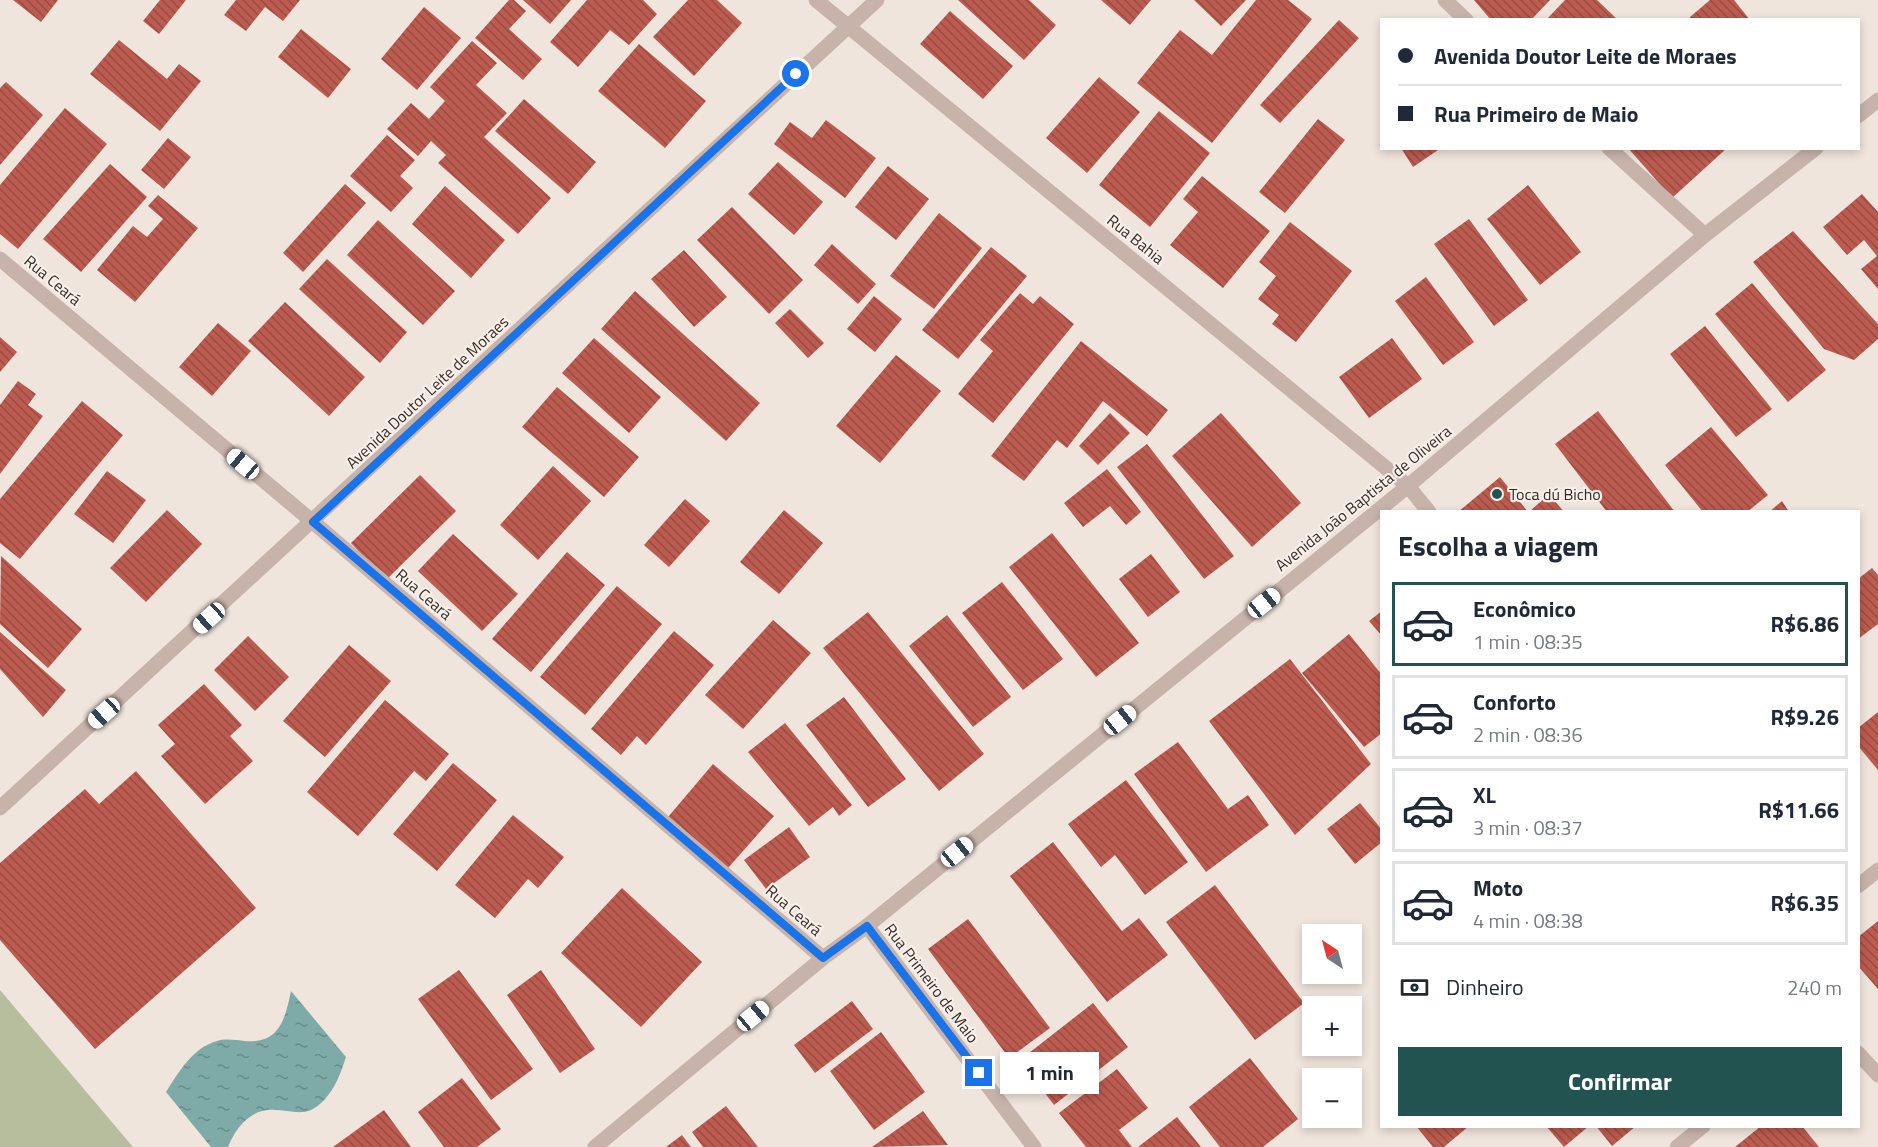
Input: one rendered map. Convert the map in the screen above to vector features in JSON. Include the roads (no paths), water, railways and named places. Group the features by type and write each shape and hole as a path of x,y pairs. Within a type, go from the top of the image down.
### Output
{"street":[{"name":"Rua Bahia","path":"816,0 1408,486 1427,510"},
{"name":"Avenida Doutor Leite de Moraes","path":"0,808 877,0"},
{"path":"1444,0 1464,18"},
{"path":"1860,114 1878,100"},
{"path":"1612,150 1705,235"},
{"name":"Avenida João Baptista de Oliveira","path":"596,1147 823,958 867,926 1408,486 1705,235 1813,150"},
{"name":"Rua Ceará","path":"0,259 313,522 823,958"},
{"path":"1860,884 1878,870"},
{"name":"Rua Primeiro de Maio","path":"867,926 1034,1147"},
{"path":"1860,1055 1878,1075"},
{"path":"1677,1147 1701,1128"}],"water":[{"path":"291,991 346,1057 338,1079 324,1100 311,1110 259,1112 240,1126 228,1147 211,1147 166,1092 193,1055 208,1044 224,1040 256,1041 266,1039 273,1034 283,1020"}],"place":[{"name":"Toca dú Bicho","path":"1497,494"}]}
